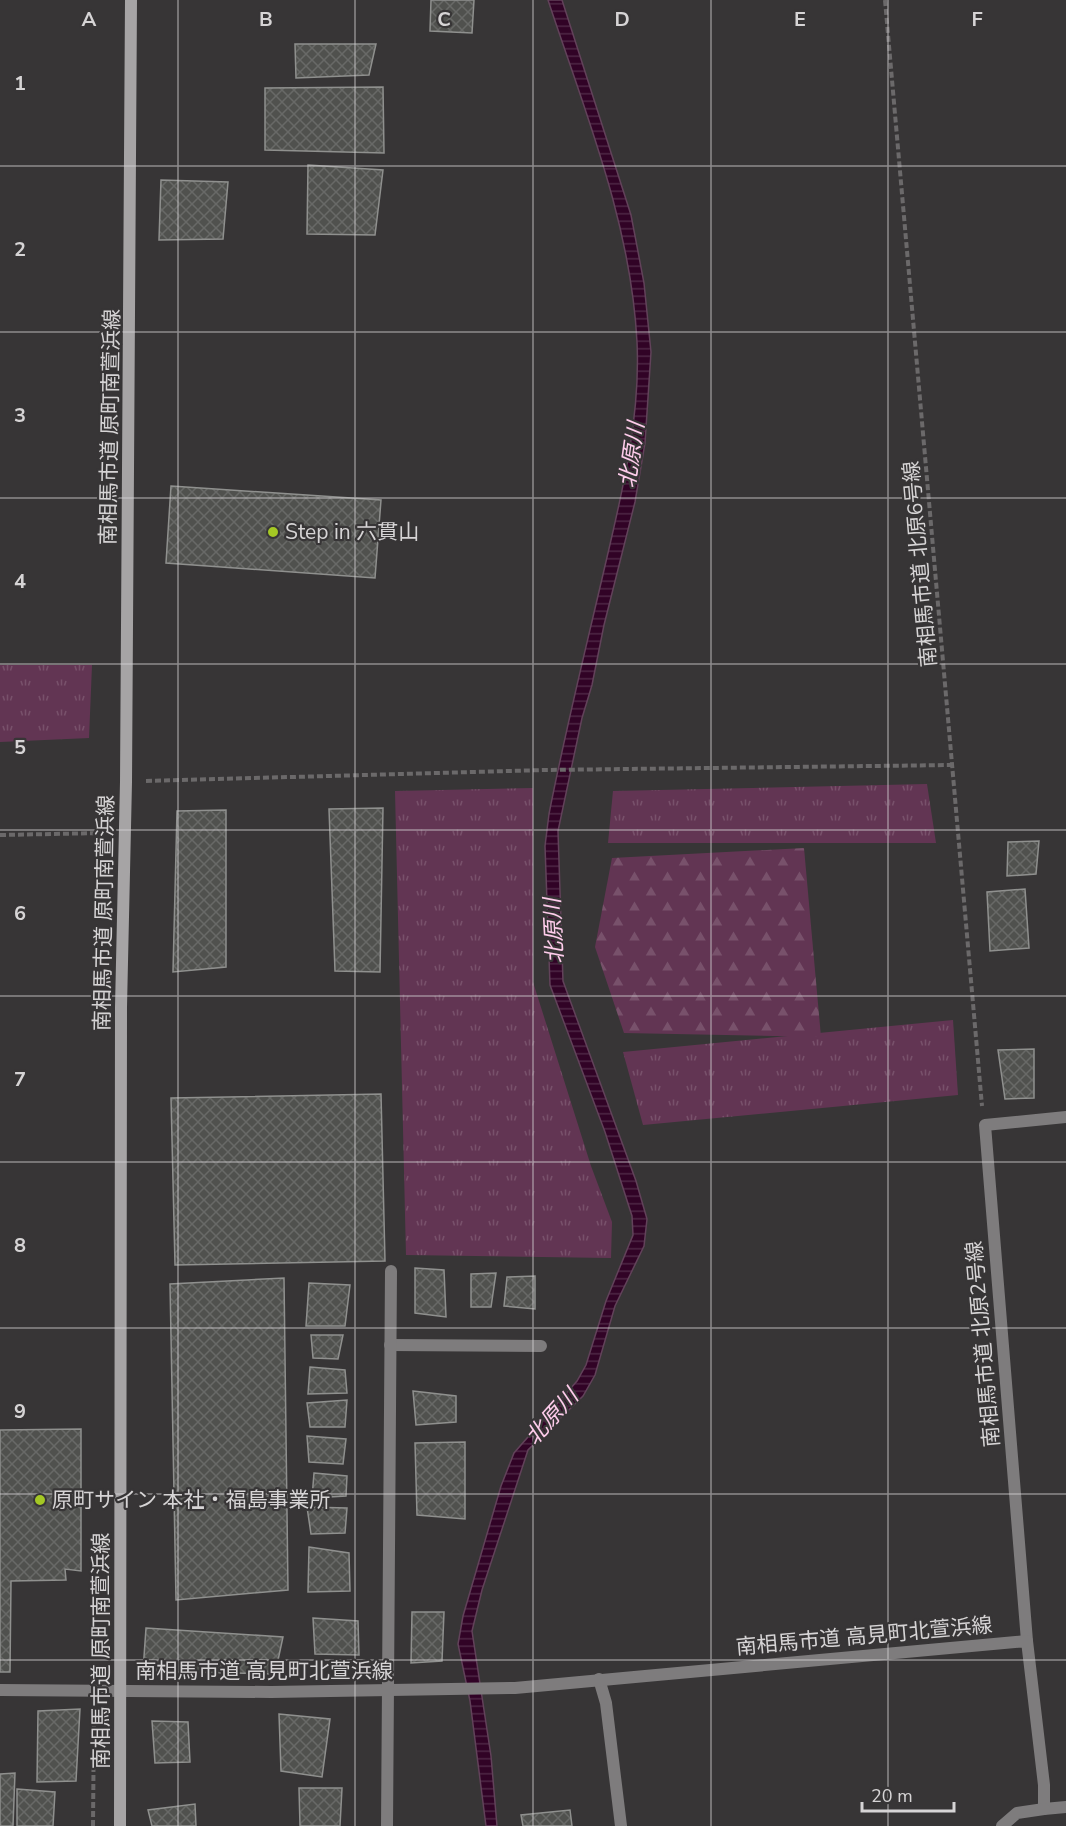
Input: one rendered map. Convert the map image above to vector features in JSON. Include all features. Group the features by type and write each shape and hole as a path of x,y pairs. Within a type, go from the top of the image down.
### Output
{"street":[{"name":"南相馬市道 原町南萱浜線","path":"120,1826 124,833 131,0"},
{"path":"985,1125 1066,1117"},
{"name":"南相馬市道 北原2号線","path":"985,1125 1027,1641"},
{"path":"387,1826 391,1271"},
{"path":"390,1346 541,1346"},
{"path":"1027,1641 1044,1785 1044,1809"},
{"name":"南相馬市道 高見町北萱浜線","path":"0,1690 457,1691 515,1688 1027,1641"},
{"path":"599,1679 606,1703 621,1826"},
{"path":"1002,1826 1017,1813 1066,1807"}],"path":[{"name":"南相馬市道 北原6号線","path":"885,0 985,1125"},
{"path":"126,782 585,769 952,765"},
{"path":"0,835 124,833"},
{"path":"93,1826 95,1691"}],"green space":[{"path":"0,665 92,665 89,738 0,742"},
{"path":"927,784 936,843 608,843 613,791"},
{"path":"533,788 533,982 591,1166 612,1222 611,1258 406,1255 395,791"},
{"path":"804,848 821,1037 624,1033 595,947 612,858"},
{"path":"953,1020 958,1095 643,1125 623,1052"}],"water":[{"name":"北原川","path":"548,0 562,0 631,215 644,283 651,352 645,443 635,502 604,625 592,685 582,718 558,831 563,981 636,1181 647,1219 644,1246 615,1306 595,1375 583,1396 528,1450 482,1590 472,1631 491,1756 497,1826 486,1826 470,1701 458,1644 463,1616 501,1486 514,1453 577,1381 586,1365 606,1301 633,1235 632,1216 605,1132 550,985 545,846 549,814 627,464 636,403 637,342 626,254 616,211 591,126"}],"building":[{"path":"431,0 474,0 472,33 430,31"},
{"path":"295,44 376,44 369,75 296,78"},
{"path":"383,87 384,153 265,150 265,88"},
{"path":"308,165 383,170 375,235 307,234"},
{"path":"161,180 228,182 223,239 159,240"},
{"name":"Step in 六貫山","path":"171,486 381,500 375,578 166,563"},
{"path":"383,808 380,972 335,971 329,809"},
{"path":"226,810 226,967 173,972 177,811"},
{"path":"1039,841 1036,874 1007,876 1008,842"},
{"path":"1025,889 1029,948 990,951 987,892"},
{"path":"1034,1049 1034,1098 1005,1099 998,1050"},
{"path":"381,1094 385,1261 175,1265 171,1098"},
{"path":"415,1268 444,1270 446,1317 415,1313"},
{"path":"496,1273 491,1307 471,1307 471,1274"},
{"path":"535,1276 535,1309 504,1306 507,1277"},
{"path":"284,1278 288,1590 176,1600 170,1284"},
{"path":"309,1283 350,1285 345,1326 306,1326"},
{"path":"311,1335 343,1335 338,1359 313,1358"},
{"path":"310,1367 345,1370 347,1393 308,1394"},
{"path":"413,1391 456,1396 456,1422 416,1425"},
{"path":"347,1400 345,1427 310,1427 307,1403"},
{"name":"原町サイン 本社・福島事業所","path":"81,1429 81,1571 65,1569 66,1580 11,1581 10,1672 0,1672 0,1430"},
{"path":"307,1436 346,1439 343,1464 309,1462"},
{"path":"465,1442 465,1519 417,1515 415,1443"},
{"path":"314,1473 347,1476 346,1496 312,1498"},
{"path":"307,1507 347,1508 345,1533 311,1534"},
{"path":"309,1547 349,1553 350,1591 308,1592"},
{"path":"412,1612 444,1612 442,1661 411,1663"},
{"path":"313,1618 358,1621 359,1655 315,1654"},
{"path":"146,1628 283,1637 275,1674 143,1671"},
{"path":"80,1709 76,1781 37,1782 38,1711"},
{"path":"279,1714 330,1719 322,1777 281,1771"},
{"path":"152,1721 188,1722 190,1762 155,1763"},
{"path":"15,1773 13,1826 0,1826 0,1774"},
{"path":"299,1788 342,1788 340,1826 300,1826"},
{"path":"17,1789 55,1792 53,1826 17,1826"},
{"path":"195,1804 196,1826 152,1826 148,1810"},
{"path":"570,1810 572,1826 523,1826 521,1815"}],"place":[{"name":"Step in 六貫山","path":"273,532"},
{"name":"原町サイン 本社・福島事業所","path":"40,1500"}]}
